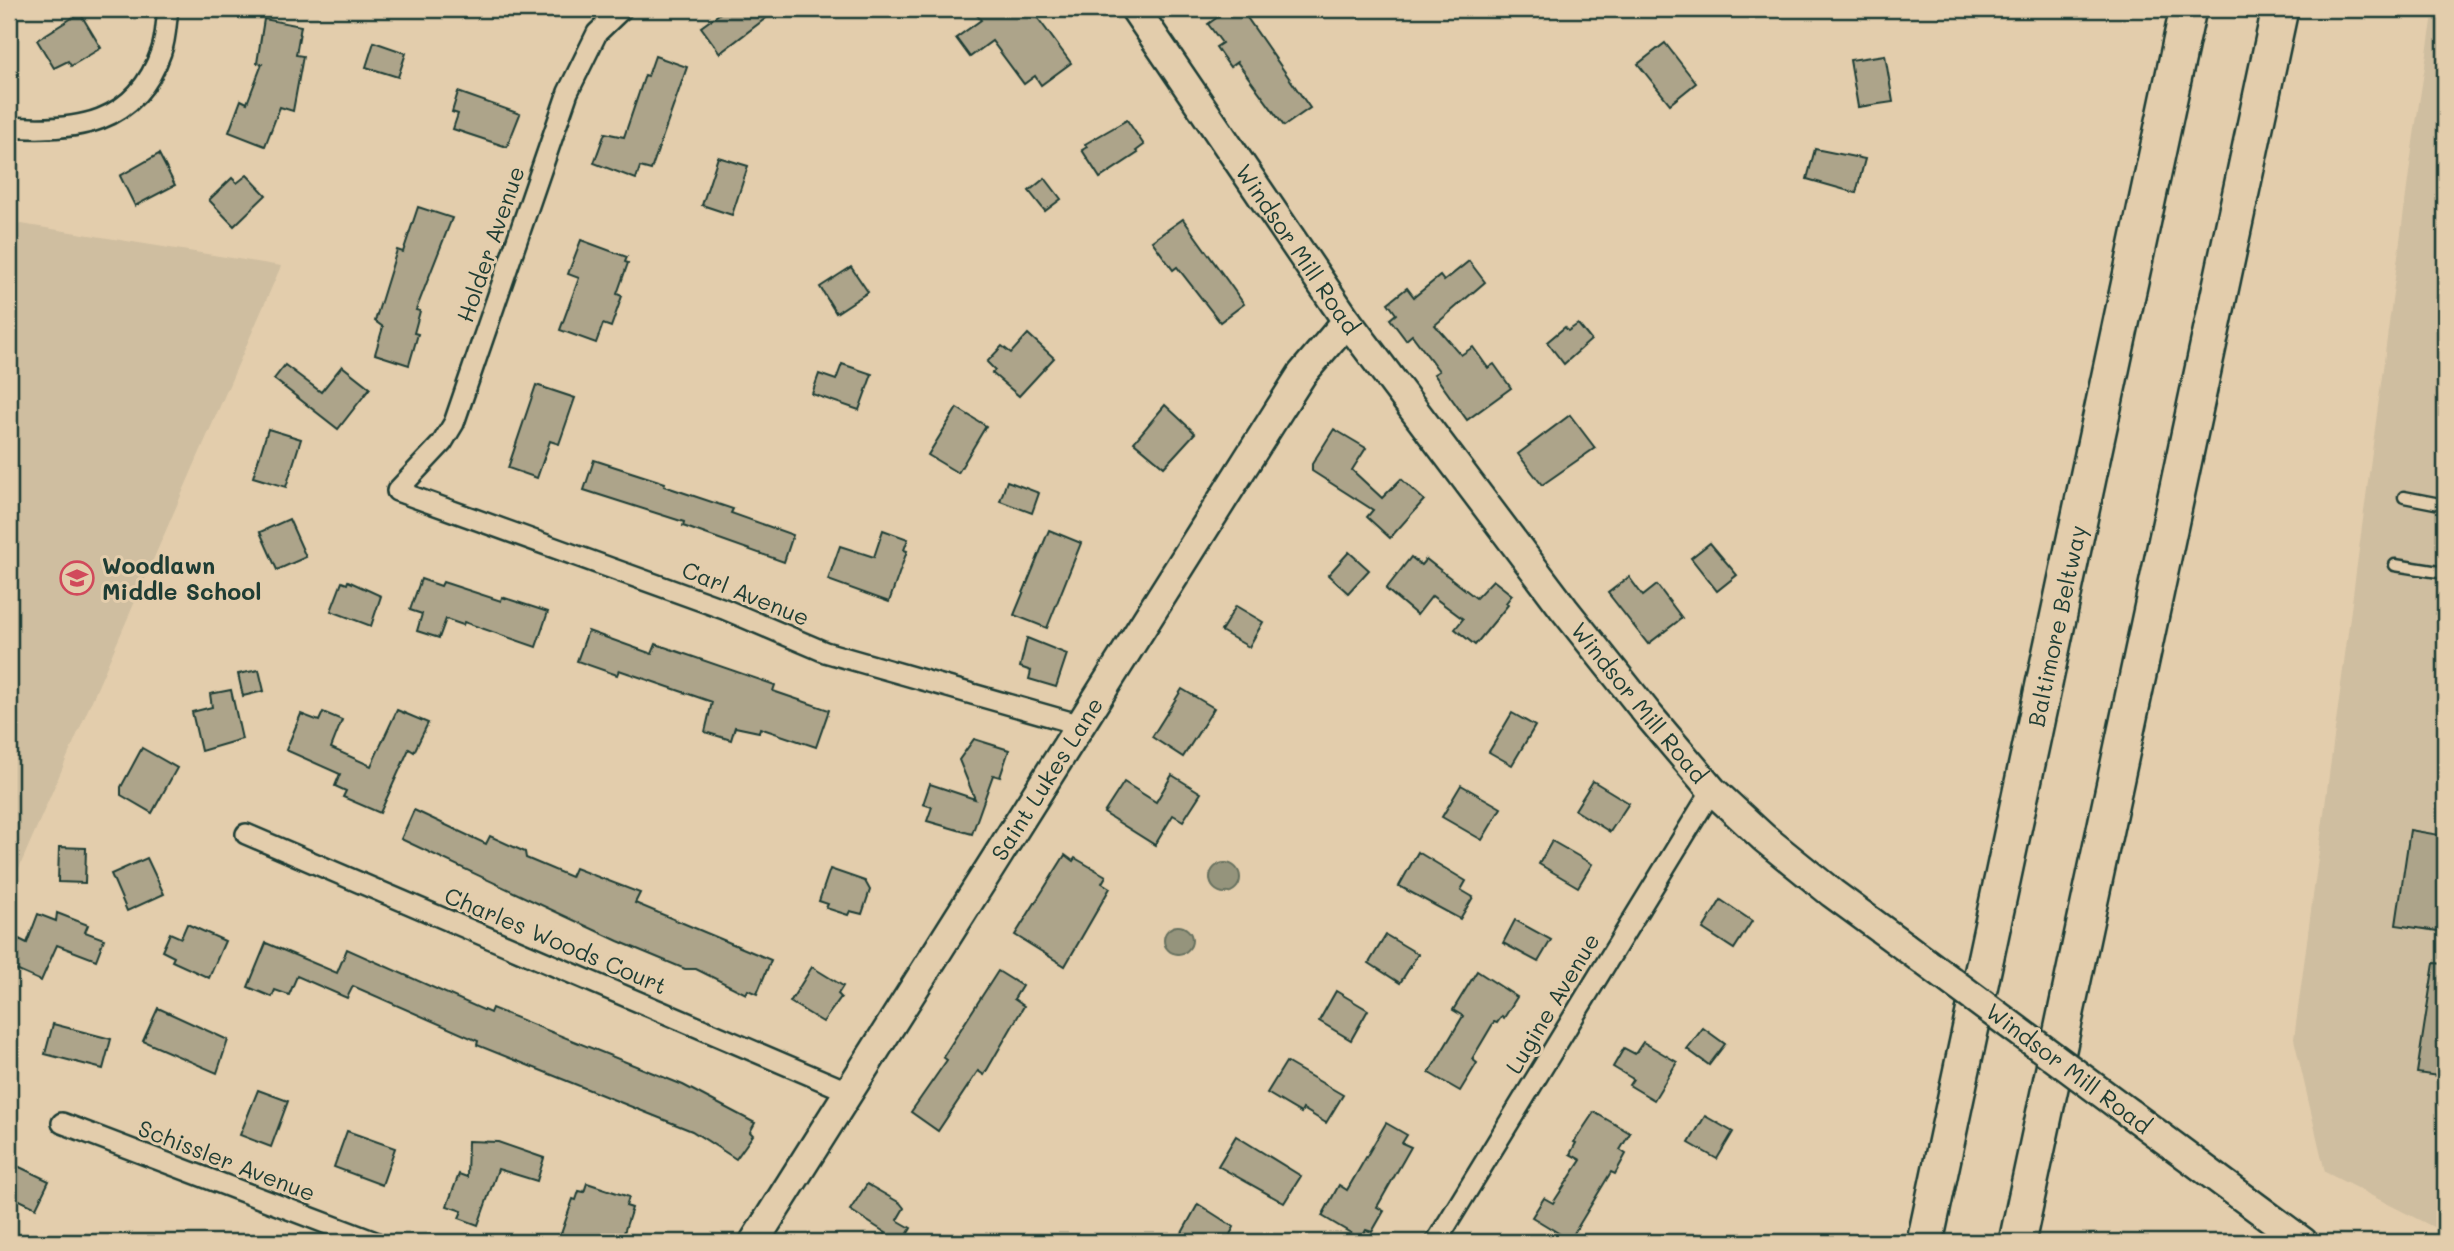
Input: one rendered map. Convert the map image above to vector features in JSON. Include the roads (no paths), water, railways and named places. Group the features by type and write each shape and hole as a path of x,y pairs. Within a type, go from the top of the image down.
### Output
{"highway":[{"name":"Baltimore Beltway","path":"1925,1242 2188,9"},
{"path":"2017,1242 2280,9"}],"main road":[{"name":"Windsor Mill Road","path":"1135,9 1347,320 1564,609 1712,790 1832,893 2303,1242"},
{"name":"Saint Lukes Lane","path":"754,1242 1302,374 1347,320"}],"street":[{"path":"9,127 49,130 77,128 104,118 130,100 149,79 162,50 168,9"},
{"name":"Holder Avenue","path":"397,491 442,443 454,423 568,92 597,33 622,9"},
{"name":"Carl Avenue","path":"397,491 724,609 825,652 1081,726"},
{"name":"Lugine Avenue","path":"1436,1242 1712,790"},
{"name":"Charles Woods Court","path":"246,834 847,1091"},
{"name":"Schissler Avenue","path":"62,1123 375,1242"}],"lane":[{"path":"2404,497 2445,505"},
{"path":"2395,565 2445,573"}],"place":[{"name":"Woodlawn Middle School","path":"77,578"}]}
